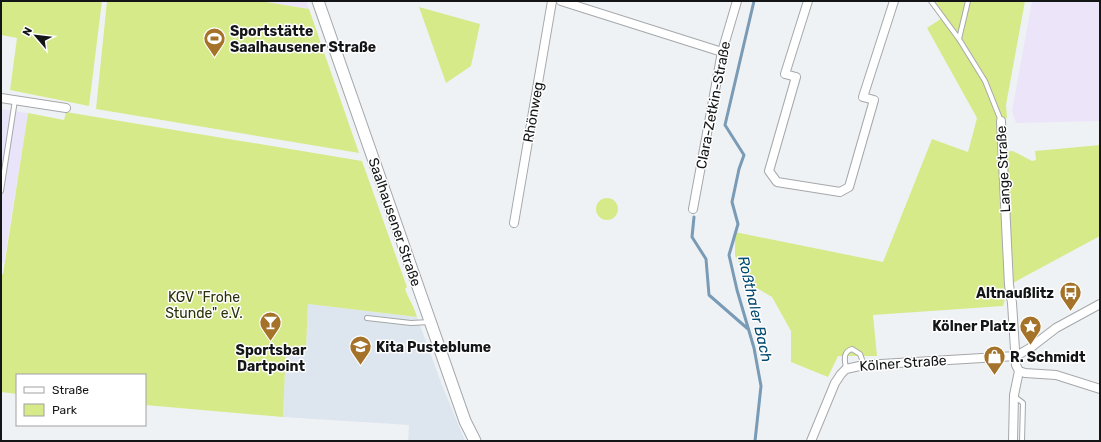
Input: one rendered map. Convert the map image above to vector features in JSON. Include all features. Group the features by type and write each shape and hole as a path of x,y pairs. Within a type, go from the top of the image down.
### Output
{"street":[{"name":"Saalhausener Straße","path":"318,1 465,421 475,441"},
{"name":"Rhönweg","path":"514,223 552,1"},
{"path":"561,1 722,52"},
{"name":"Clara-Zetkin-Straße","path":"693,209 722,52 737,1"},
{"path":"808,1 785,74 796,77 769,171 778,182 840,192 849,187 872,108 874,100 863,97 894,1"},
{"path":"1,98 66,108"},
{"name":"Lange Straße","path":"1001,121 1009,285 1012,302 1018,371"},
{"path":"1016,356 1030,348 1056,328 1100,304"},
{"name":"Kölner Straße","path":"811,441 835,383 846,369 864,364 1016,356"},
{"path":"1013,441 1014,396 1018,371 1025,373 1056,375 1100,389"}],"lane":[{"name":"Lange Straße","path":"931,1 959,39 985,81 1001,121"},
{"path":"959,39 968,1"},
{"path":"1,191 15,100"},
{"path":"367,318 411,323 430,322"},
{"path":"846,369 844,357 848,350 852,348 860,354 864,364"},
{"path":"1014,396 1023,403 1022,441"}],"shaded area":[{"path":"260,1 306,1 309,9"},
{"path":"1032,1 1100,1 1100,121 1016,123 1012,111"},
{"path":"1,109 28,113 4,263 1,263"},
{"name":"Kita Pusteblume","path":"308,304 417,317 442,385 465,441 408,441 409,425 283,417 286,347 306,347"}],"green space":[{"path":"1,1 102,1 89,106 10,90 17,38 1,35"},
{"name":"Sportstätte Saalhausener Straße","path":"107,1 260,1 309,9 359,153 96,109"},
{"path":"935,1 1025,1 1006,105 1007,118 1001,121 1002,152 1013,151 1032,161 1036,160 1035,151 1100,145 1100,236 1009,285 1003,306 873,315 877,356 838,356 828,377 791,362 791,331 772,297 753,286 735,256 735,232 883,262 932,139 968,152 977,118 927,28 945,16"},
{"path":"419,7 480,24 471,66 446,83"},
{"name":"KGV \"Frohe Stunde\" e.V.","path":"66,112 362,161 407,287 405,289 417,317 308,304 306,348 286,347 283,417 146,405 146,374 16,374 16,394 1,392 1,274 3,274 28,113 64,120"},
{"path":"603,198 611,198 618,205 618,213 611,220 603,220 596,213 596,205"}],"waterway":[{"name":"Roßthaler Bach","path":"754,1 725,125 744,155 739,169 732,202 738,224 729,255 737,290 754,348 761,386 755,441"},
{"path":"694,217 692,237 706,259 709,295 748,329"}],"place":[{"name":"Sportstätte Saalhausener Straße","path":"214,58"},
{"name":"Altnaußlitz","path":"1070,312"},
{"name":"Sportsbar Dartpoint","path":"271,342"},
{"name":"Kölner Platz","path":"1031,346"},
{"name":"Kita Pusteblume","path":"360,366"},
{"name":"R. Schmidt","path":"994,376"}]}
